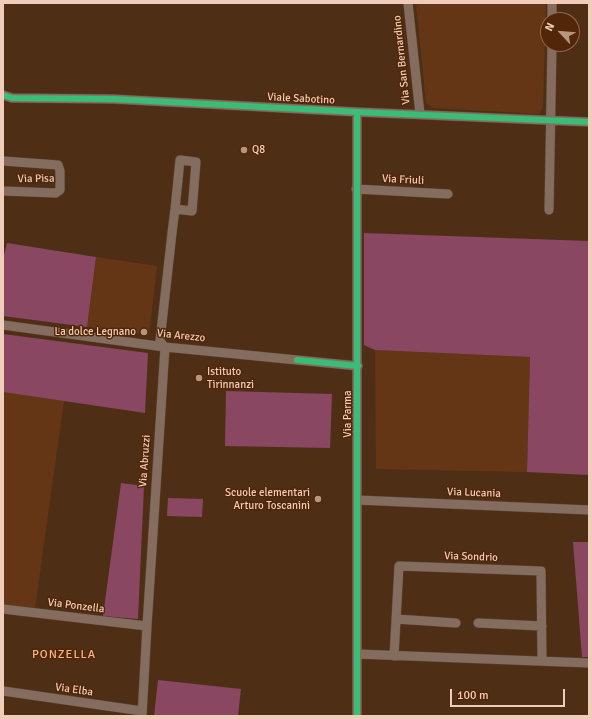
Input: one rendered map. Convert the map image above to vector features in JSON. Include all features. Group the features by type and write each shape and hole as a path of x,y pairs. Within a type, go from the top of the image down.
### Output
{"street":[{"name":"Via San Bernardino","path":"408,3 420,114"},
{"path":"549,210 552,52"},
{"name":"Viale Sabotino","path":"3,95 12,98 120,100 589,122"},
{"name":"Viale Sabotino","path":"3,101 12,98"},
{"name":"Via Parma","path":"357,112 357,716"},
{"name":"Via Abruzzi","path":"142,714 165,347 160,342 180,160 196,162 192,211 175,209"},
{"name":"Via Pisa","path":"3,161 58,165 60,171 60,190 56,193 3,191"},
{"name":"Via Friuli","path":"356,189 448,194"},
{"name":"Via Arezzo","path":"3,325 165,347 358,366"},
{"name":"Via Lucania","path":"358,500 589,510"},
{"name":"Via Sondrio","path":"394,656 399,566 541,571 542,661"},
{"name":"Via Ponzella","path":"3,609 147,626"},
{"path":"396,620 456,622"},
{"path":"478,623 542,626"},
{"path":"357,654 589,663"},
{"name":"Via Elba","path":"3,691 142,714"}],"shaded area":[{"path":"416,3 546,3 546,12 540,12 540,52 545,52 543,107 539,114 434,108 426,103"},
{"path":"364,233 589,241 589,475 527,472 530,357 375,350 364,345"},
{"path":"7,243 96,257 87,327 3,316 3,259"},
{"path":"96,257 157,266 149,335 87,327"},
{"path":"3,334 148,353 145,413 3,392"},
{"path":"375,350 530,357 527,472 376,469"},
{"path":"226,391 332,394 330,448 225,446"},
{"path":"3,392 64,401 35,608 3,606"},
{"path":"121,483 144,486 138,619 103,616"},
{"path":"168,498 203,499 202,517 167,516"},
{"path":"573,542 589,542 589,657 582,657"},
{"path":"158,680 241,689 238,716 154,716"}],"cycle path":[{"path":"3,95 12,98 113,99 357,112 589,122"},
{"path":"357,112 357,716"},
{"path":"297,360 358,366"}],"place":[{"name":"Q8","path":"244,150"},
{"name":"La dolce Legnano","path":"144,332"},
{"name":"Istituto Tirinnanzi","path":"199,378"},
{"name":"Scuole elementari Arturo Toscanini","path":"318,499"}],"district":[{"name":"PONZELLA","path":"64,655"}]}
